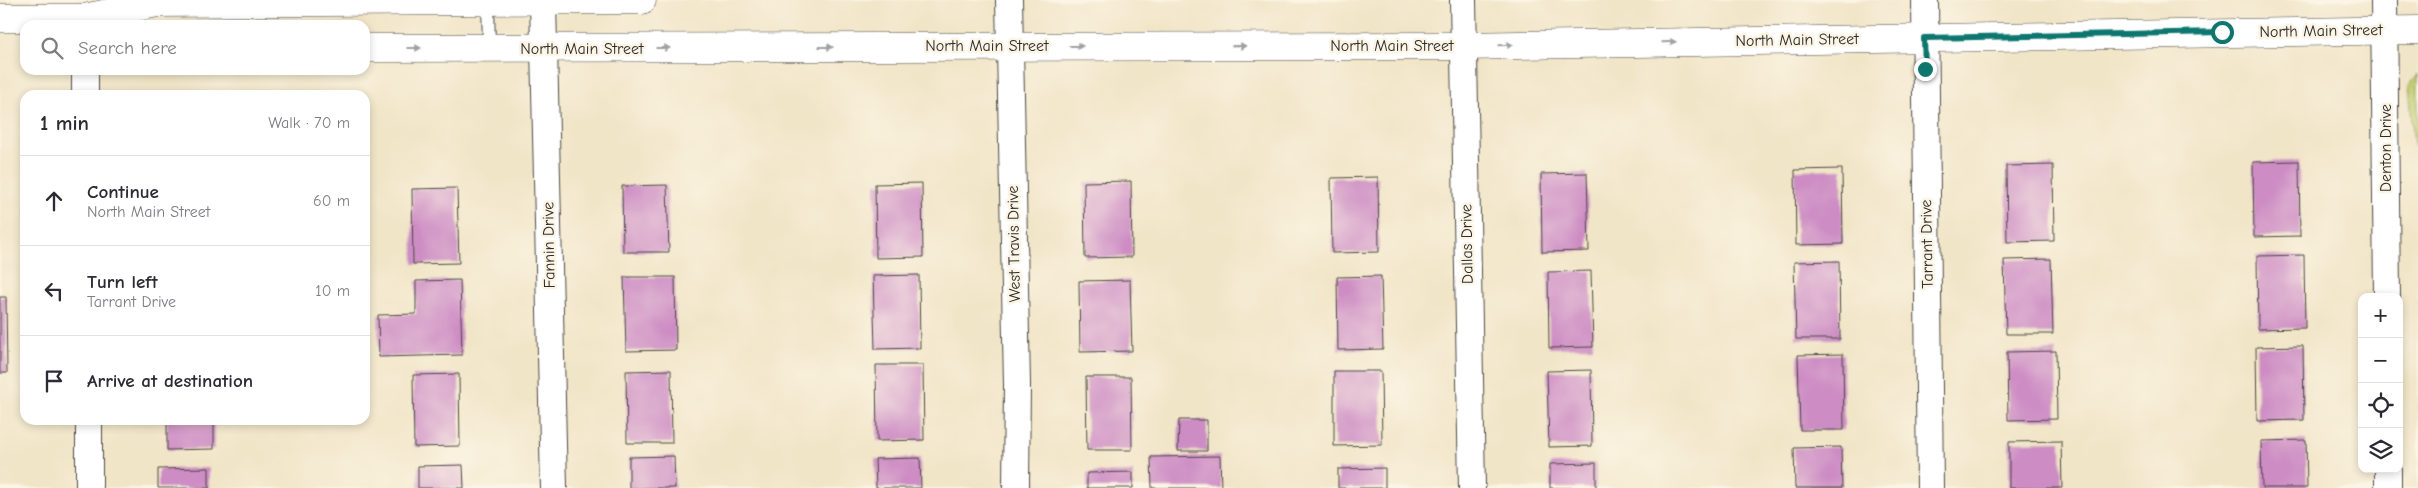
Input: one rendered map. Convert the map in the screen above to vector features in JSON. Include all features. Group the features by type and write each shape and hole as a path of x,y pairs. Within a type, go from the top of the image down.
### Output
{"main road":[{"path":"0,18 89,19 157,3 642,0"},
{"name":"North Main Street","path":"370,48 1463,46 2386,29 2418,30"}],"street":[{"name":"West Travis Drive","path":"1009,0 1017,374 1016,488"},
{"name":"Dallas Drive","path":"1463,0 1472,488"},
{"name":"Tarrant Drive","path":"1925,0 1930,488"},
{"name":"Denton Drive","path":"2384,0 2386,29 2387,293"},
{"name":"Fannin Drive","path":"543,2 554,488"},
{"path":"85,75 85,90"},
{"path":"89,425 90,488"},
{"path":"2388,473 2388,488"}],"lane":[{"path":"488,1 489,49"}],"green space":[{"path":"2418,74 2418,147 2414,147 2409,85"}],"building":[{"path":"2299,161 2300,236 2254,237 2253,162"},
{"path":"2053,165 2054,241 2007,242 2006,166"},
{"path":"1842,169 1843,244 1796,245 1795,170"},
{"path":"1587,173 1589,251 1542,252 1541,174"},
{"path":"1378,177 1379,252 1332,253 1331,178"},
{"path":"1131,181 1132,257 1085,258 1084,182"},
{"path":"922,183 923,257 876,258 875,184"},
{"path":"667,185 669,252 623,252 622,186"},
{"path":"457,188 459,263 413,264 412,189"},
{"path":"2304,255 2305,328 2258,329 2257,256"},
{"path":"2051,259 2053,334 2006,334 2004,260"},
{"path":"1839,261 1840,339 1796,339 1794,262"},
{"path":"1591,271 1593,347 1549,348 1548,272"},
{"path":"919,275 920,348 875,349 873,276"},
{"path":"1381,276 1383,349 1338,350 1337,277"},
{"path":"624,277 675,277 676,350 626,351"},
{"path":"460,280 462,355 379,357 378,315 416,314 416,281"},
{"path":"1130,280 1132,351 1080,352 1079,281"},
{"path":"0,297 6,297 7,373 0,373"},
{"path":"2303,346 2304,420 2257,421 2256,347"},
{"path":"2056,351 2057,419 2008,420 2007,352"},
{"path":"1843,354 1844,430 1800,430 1798,355"},
{"path":"876,365 923,365 924,440 877,441"},
{"path":"671,370 672,443 627,443 626,371"},
{"path":"1591,370 1592,446 1549,447 1547,371"},
{"path":"1334,371 1381,371 1382,445 1334,446"},
{"path":"459,374 460,446 414,447 413,375"},
{"path":"1086,377 1131,377 1132,450 1087,450"},
{"path":"1179,420 1207,420 1207,451 1178,451"},
{"path":"167,425 214,425 214,449 167,450"},
{"path":"2306,440 2307,488 2262,488 2261,441"},
{"path":"2061,441 2062,488 2009,488 2009,442"},
{"path":"1841,447 1842,488 1795,488 1794,448"},
{"path":"674,456 675,488 629,488 629,457"},
{"path":"1220,456 1221,488 1152,488 1151,457"},
{"path":"920,458 921,488 876,488 875,459"},
{"path":"1596,463 1596,488 1550,488 1550,464"},
{"path":"463,465 464,488 418,488 418,466"},
{"path":"209,468 209,488 158,488 158,469"},
{"path":"1385,468 1385,488 1338,488 1338,469"},
{"path":"1133,472 1133,488 1087,488 1087,473"}],"route":[{"path":"1925,69 1924,38 2222,32"}]}
